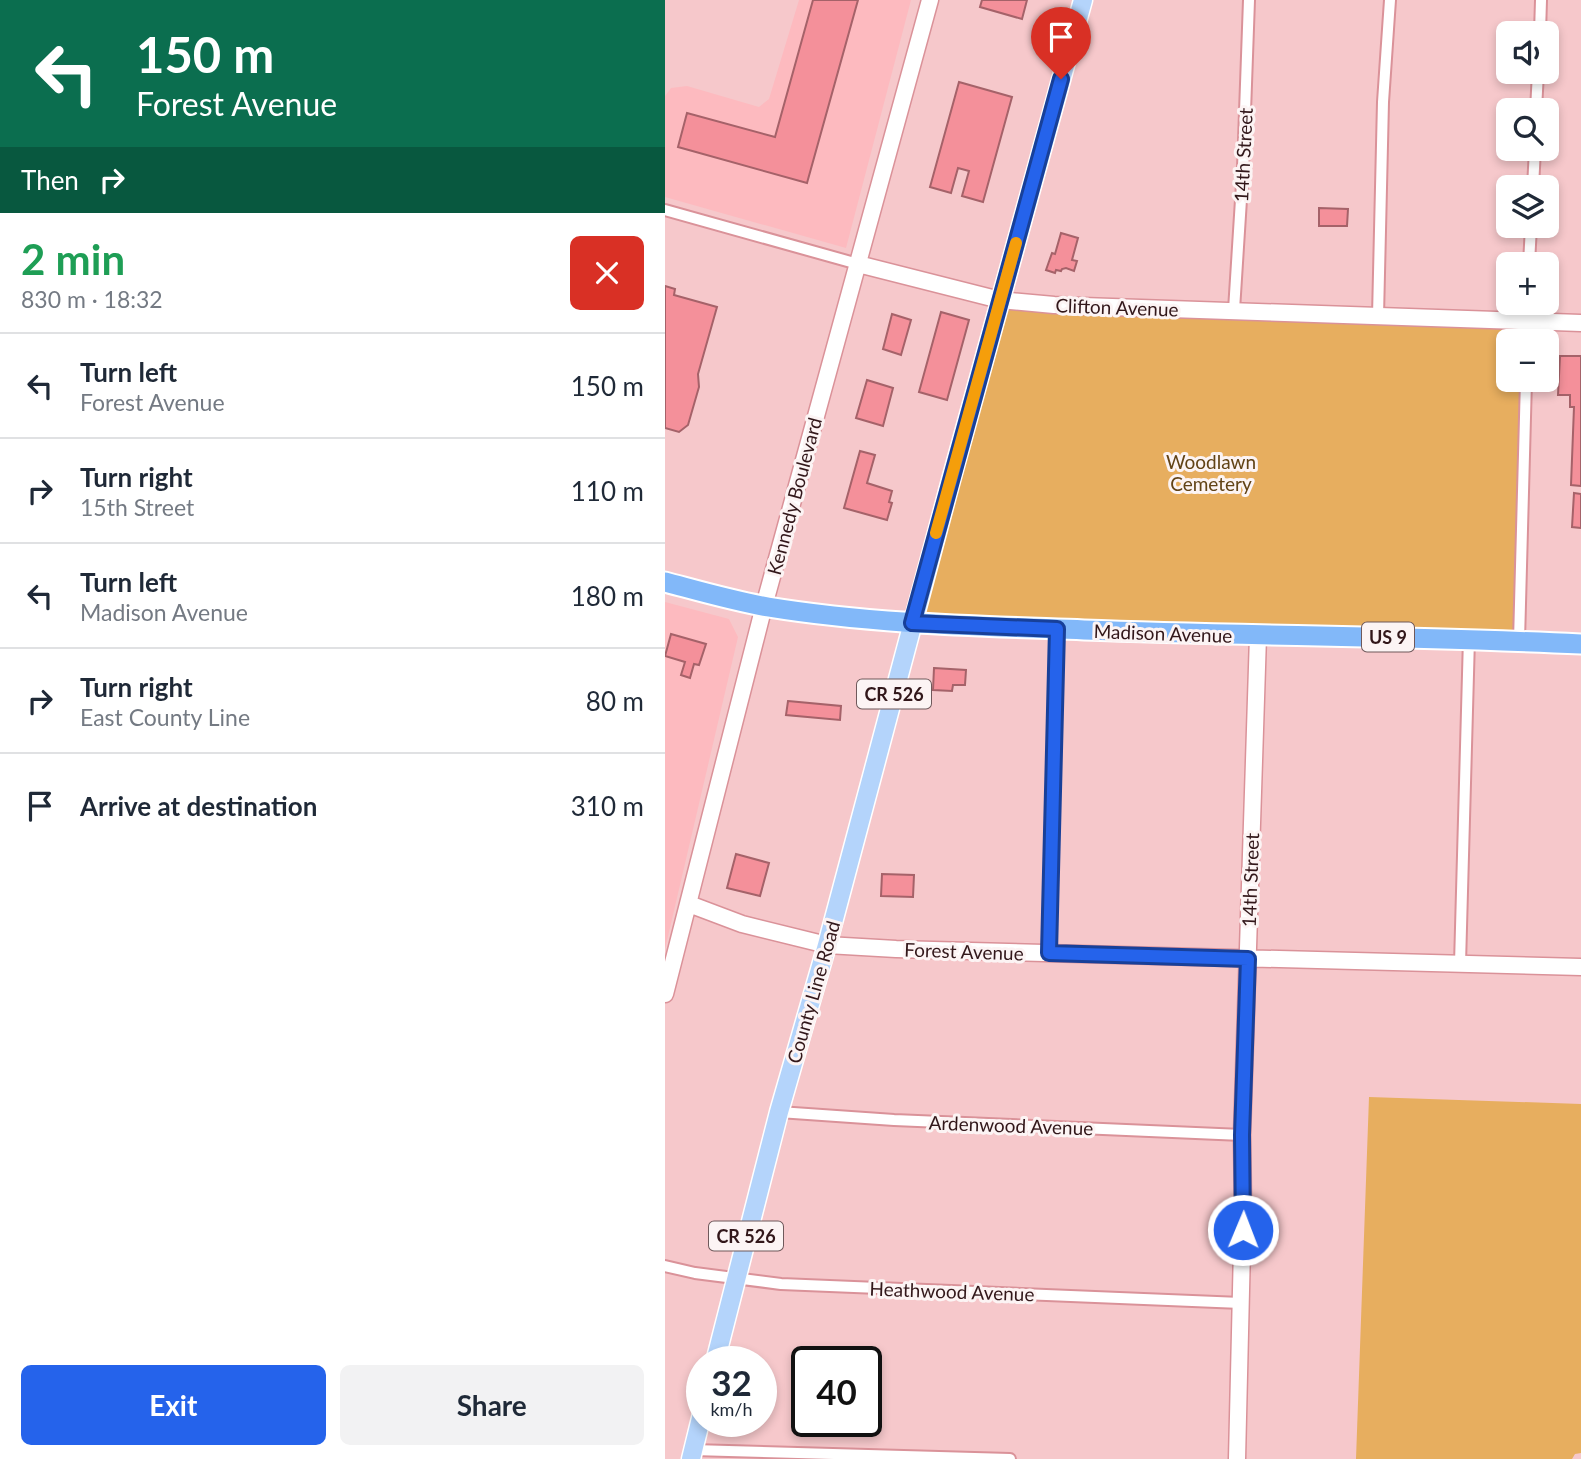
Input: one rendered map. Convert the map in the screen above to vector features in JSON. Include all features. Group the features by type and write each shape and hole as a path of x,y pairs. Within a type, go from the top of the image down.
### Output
{"highway":[{"name":"Madison Avenue","path":"665,582 764,606 912,623 1258,636 1469,638 1581,644"}],"main road":[{"name":"CR 526","path":"912,623 1083,0"},
{"name":"County Line Road","path":"719,1346 779,1112 827,945 912,623"},
{"path":"692,1455 696,1437"}],"street":[{"name":"Kennedy Boulevard","path":"665,994 764,606 930,0"},
{"name":"14th Street","path":"1234,310 1249,0"},
{"path":"1378,316 1383,102 1390,0"},
{"path":"1540,21 1541,0"},
{"name":"Clifton Avenue","path":"665,210 1000,300 1055,306 1581,323"},
{"path":"1527,315 1527,329"},
{"path":"1519,641 1526,392"},
{"path":"1049,953 1057,629"},
{"name":"14th Street","path":"1237,1459 1244,1206 1242,1135 1258,636"},
{"path":"1460,964 1469,638"},
{"name":"Forest Avenue","path":"689,904 742,924 827,945 1581,967"},
{"name":"Ardenwood Avenue","path":"779,1112 894,1120 1242,1135"},
{"name":"Heathwood Avenue","path":"665,1266 695,1273 781,1284 1241,1303"},
{"path":"692,1455 1010,1459"}],"shaded area":[{"path":"799,0 911,0 846,248 665,197 665,96 671,88 687,86 759,107 769,99"},
{"path":"665,602 729,619 738,637 665,949"}],"green space":[{"name":"Woodlawn Cemetery","path":"1000,300 1527,321 1527,329 1496,329 1496,392 1526,392 1519,641 912,623"},
{"path":"1369,1097 1581,1104 1581,1453 1575,1454 1572,1459 1356,1459"}],"building":[{"path":"813,0 858,0 807,183 678,147 687,113 775,137"},
{"path":"982,0 1027,0 1022,19 980,7"},
{"path":"959,82 1012,97 983,202 962,196 969,171 958,168 951,193 930,187"},
{"path":"1319,208 1348,209 1347,226 1319,226"},
{"path":"1061,233 1078,238 1072,260 1077,261 1074,271 1066,268 1056,270 1055,273 1046,270 1052,253 1055,254"},
{"path":"665,286 675,289 674,295 717,307 698,374 699,387 688,425 679,432 665,428"},
{"path":"941,312 969,320 947,400 919,392"},
{"path":"892,314 911,320 901,355 883,349"},
{"path":"1560,356 1581,356 1581,486 1571,485 1574,407 1570,407 1570,395 1558,395"},
{"path":"867,380 893,388 883,426 856,418"},
{"path":"860,451 875,455 867,483 892,491 887,520 844,508"},
{"path":"1574,493 1581,494 1581,528 1572,527"},
{"path":"671,634 706,644 699,665 694,664 690,678 681,675 685,662 665,656"},
{"path":"934,668 966,670 965,685 953,685 952,691 933,690"},
{"path":"788,701 841,706 840,720 786,715"},
{"path":"736,854 769,863 760,896 727,888"},
{"path":"882,874 914,875 913,897 881,896"}],"slow traffic":[{"path":"936,533 1016,243"}],"route":[{"path":"1061,79 912,623 1057,629 1049,953 1248,959 1242,1135 1243,1230"}]}
